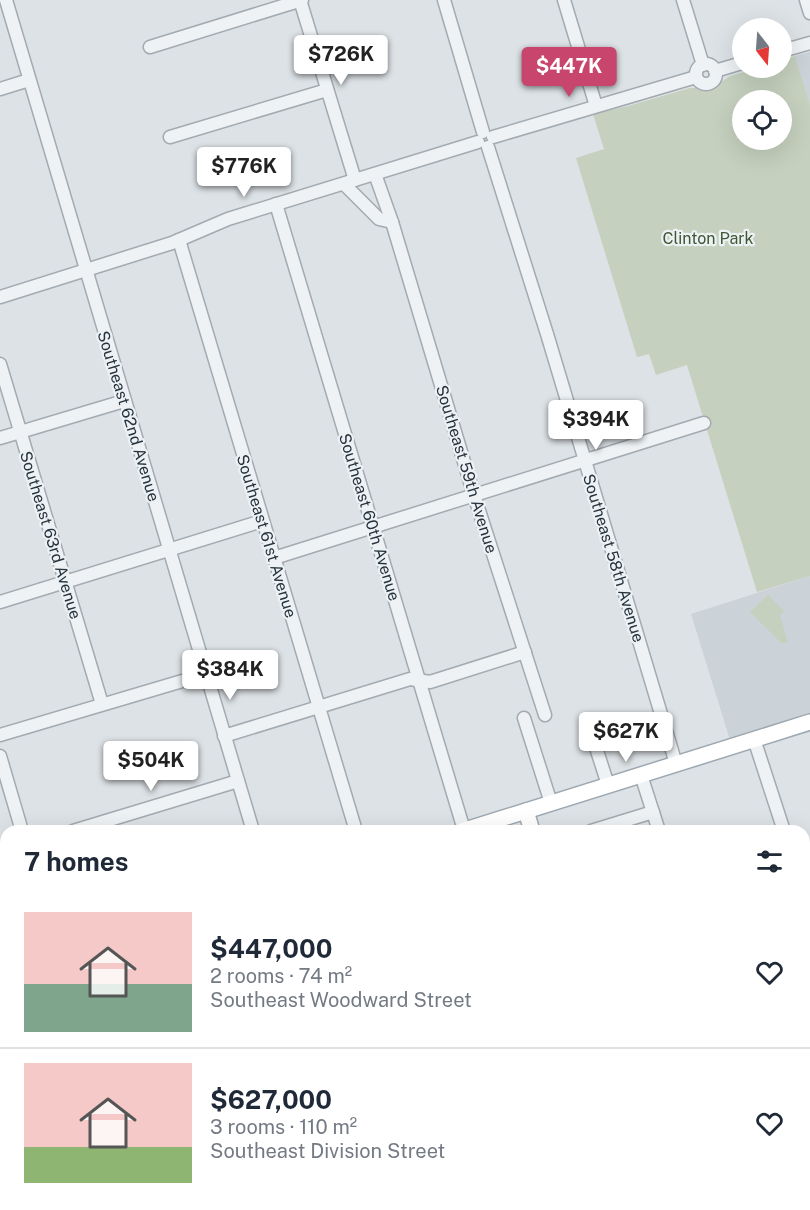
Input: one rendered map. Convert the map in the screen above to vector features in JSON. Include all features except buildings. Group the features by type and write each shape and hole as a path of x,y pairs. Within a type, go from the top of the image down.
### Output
{"main road":[{"path":"482,825 810,722"},
{"path":"526,811 530,825"}],"street":[{"name":"Southeast 62nd Avenue","path":"6,0 251,825"},
{"path":"150,47 301,0 350,182 379,219 392,222"},
{"name":"Southeast 58th Avenue","path":"444,0 676,764"},
{"path":"564,0 596,106"},
{"path":"683,0 703,65"},
{"path":"806,0 810,13"},
{"path":"792,50 809,47"},
{"path":"703,65 710,65 715,71 715,78 709,84 700,83 696,77 698,68 703,65"},
{"path":"715,71 732,66"},
{"path":"0,297 179,240 228,219 696,77"},
{"path":"0,89 29,80"},
{"path":"170,137 327,90"},
{"name":"Southeast 59th Avenue","path":"375,174 392,222 474,495 545,715"},
{"name":"Southeast 60th Avenue","path":"276,204 461,825"},
{"name":"Southeast 61st Avenue","path":"179,240 354,825"},
{"name":"Southeast 63rd Avenue","path":"0,364 102,704"},
{"path":"0,438 124,401"},
{"path":"274,558 705,423"},
{"path":"0,602 262,521"},
{"path":"224,736 410,679 430,682 525,652"},
{"path":"0,735 206,674"},
{"path":"524,718 551,803"},
{"path":"592,735 608,785"},
{"path":"754,739 782,825"},
{"path":"0,756 20,825"},
{"path":"641,775 657,825"},
{"path":"93,825 238,781"},
{"path":"610,825 652,812"}],"shaded area":[{"path":"810,52 810,105 795,56"},
{"path":"810,576 810,714 730,740 691,614"}],"green space":[{"name":"Clinton Park","path":"795,56 810,105 810,576 757,592 687,365 656,375 649,354 637,357 576,158 604,149 593,114 690,88 712,88 732,75 732,78 792,78 792,57"},
{"path":"768,595 784,611 780,615 788,643 781,643 750,612"}]}
